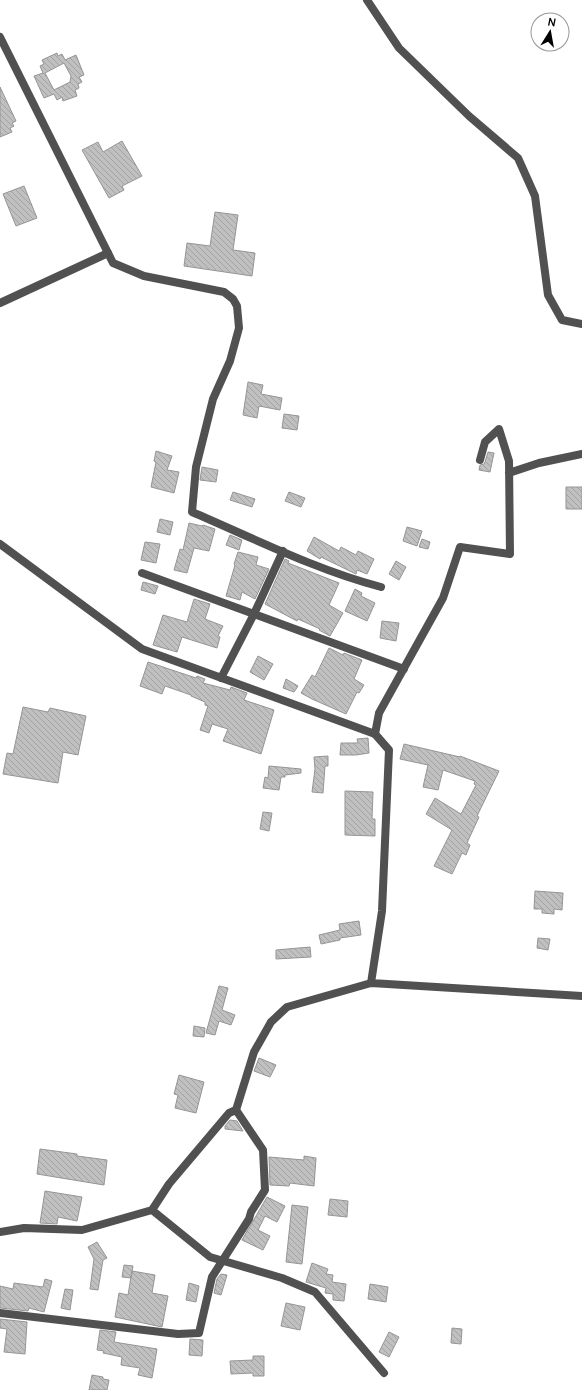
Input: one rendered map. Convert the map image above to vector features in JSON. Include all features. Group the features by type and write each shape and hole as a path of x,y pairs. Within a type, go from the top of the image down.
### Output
{"street":[{"path":"366,0 398,48 468,116 518,158 535,196 548,295 562,320 582,324"},
{"path":"0,37 113,263 144,276 224,292 233,298 238,306 239,328 230,361 213,399 196,467 192,512 354,580 381,587"},
{"path":"0,302 108,253"},
{"path":"376,734 379,713 443,598 460,547 510,554 508,461 498,428 485,442 480,460"},
{"path":"509,473 539,463 582,454"},
{"path":"0,544 142,649 376,734 389,750 382,911 371,983"},
{"path":"221,678 254,614 283,551"},
{"path":"142,574 404,669"},
{"path":"0,1232 24,1228 82,1230 152,1210 169,1184 229,1114 236,1110 254,1052 271,1022 287,1007 371,983 582,996"},
{"path":"0,1313 178,1334 199,1332 212,1277 249,1219 251,1212 265,1190 263,1150 236,1110"},
{"path":"152,1210 210,1257 282,1278 315,1292 384,1373"}],"building":[{"path":"57,53 58,56 62,54 65,60 76,55 84,75 79,77 82,82 78,84 79,88 75,90 77,96 63,101 62,97 57,100 54,94 44,98 34,76 43,73 40,66 44,64 42,60","holes":["64,63 71,76 70,82 54,90 45,73"]},
{"path":"0,87 16,121 12,123 14,126 10,128 12,132 0,137"},
{"path":"122,141 142,176 122,186 124,190 109,198 82,150 98,142 103,152"},
{"path":"24,186 37,218 16,226 3,194"},
{"path":"215,212 238,215 233,250 255,253 252,276 184,266 187,243 210,246"},
{"path":"248,382 263,385 261,394 282,398 280,410 259,406 257,418 243,415"},
{"path":"284,414 299,416 297,430 282,428"},
{"path":"156,451 172,456 167,470 179,472 174,493 151,487 156,462 154,461"},
{"path":"488,452 494,453 490,472 479,470 480,465 484,464 485,462"},
{"path":"202,467 218,470 216,482 200,480"},
{"path":"566,487 582,487 582,509 566,509"},
{"path":"233,492 255,499 252,507 230,500"},
{"path":"289,492 305,498 301,507 285,501"},
{"path":"160,519 173,522 170,535 157,532"},
{"path":"189,523 215,529 209,551 194,548 187,573 174,570 180,549 183,550"},
{"path":"407,527 422,531 417,546 403,541"},
{"path":"230,535 242,540 239,550 226,545"},
{"path":"314,537 339,551 341,547 356,555 358,551 374,559 367,574 357,570 356,574 321,557 320,559 307,551"},
{"path":"422,539 430,542 428,549 419,547"},
{"path":"145,542 160,544 156,563 141,560"},
{"path":"238,552 258,557 256,565 269,569 255,599 242,592 240,600 226,596"},
{"path":"285,559 289,561 288,563 339,583 329,605 343,613 330,636 319,630 320,629 298,619 297,621 265,604"},
{"path":"396,561 406,567 399,580 389,574"},
{"path":"143,582 158,586 155,594 141,590"},
{"path":"355,589 362,593 361,596 375,603 367,621 345,611"},
{"path":"194,599 210,604 205,619 223,626 218,636 220,637 217,648 182,637 177,652 153,645 163,615 187,622"},
{"path":"382,621 399,623 396,641 380,638"},
{"path":"329,648 343,655 344,653 362,660 354,679 364,685 359,693 357,692 346,714 301,693 312,675 315,677"},
{"path":"258,656 273,664 264,680 250,672"},
{"path":"148,662 196,678 197,676 205,679 203,683 230,690 231,687 247,693 244,700 274,710 261,754 223,741 228,729 212,724 209,733 200,730 208,706 205,705 205,702 191,695 165,686 162,694 140,686"},
{"path":"286,679 298,686 294,692 283,688"},
{"path":"23,707 48,712 50,708 86,716 78,755 63,752 58,783 3,774 7,753 13,754"},
{"path":"368,738 369,753 340,755 341,743 358,743 357,739"},
{"path":"404,744 460,756 499,771 477,816 479,817 467,843 470,845 466,855 462,853 452,874 434,866 452,830 426,814 435,798 461,814 476,785 474,784 475,781 443,770 438,790 423,787 428,765 400,759"},
{"path":"328,756 328,766 325,766 323,793 312,792 315,769 314,757"},
{"path":"269,766 301,769 301,773 281,777 279,790 263,788 265,777 268,778"},
{"path":"345,791 373,792 372,819 375,819 375,836 345,835"},
{"path":"263,812 272,813 269,831 260,829"},
{"path":"535,891 563,893 562,910 554,909 554,914 542,913 542,909 534,909"},
{"path":"359,921 361,935 340,938 340,940 321,944 319,935 340,930 339,924"},
{"path":"538,938 550,939 548,950 537,948"},
{"path":"310,947 311,957 276,959 276,950"},
{"path":"219,986 228,988 222,1010 235,1015 231,1025 219,1021 215,1035 206,1033"},
{"path":"194,1026 205,1028 204,1037 193,1036"},
{"path":"259,1058 276,1065 270,1077 254,1071"},
{"path":"179,1075 204,1082 196,1113 175,1108 178,1095 174,1094"},
{"path":"230,1120 237,1121 243,1131 225,1129 225,1126"},
{"path":"40,1149 107,1160 104,1185 37,1174"},
{"path":"304,1156 316,1158 314,1186 290,1183 289,1186 270,1185 269,1157 304,1160"},
{"path":"45,1191 82,1197 77,1221 58,1217 57,1224 40,1223"},
{"path":"267,1197 285,1206 277,1222 265,1216 258,1230 270,1236 263,1250 242,1240"},
{"path":"330,1199 348,1201 347,1217 328,1215"},
{"path":"292,1205 308,1207 302,1264 286,1262"},
{"path":"97,1242 107,1258 103,1260 98,1290 90,1289 94,1259 88,1247"},
{"path":"312,1263 328,1269 326,1274 333,1275 332,1282 346,1284 344,1301 333,1300 333,1294 325,1293 326,1288 306,1282"},
{"path":"124,1265 133,1266 131,1278 122,1277"},
{"path":"132,1271 155,1275 152,1293 168,1296 162,1327 115,1317 119,1293 128,1295"},
{"path":"221,1274 227,1275 221,1295 214,1293 217,1279"},
{"path":"45,1279 52,1281 44,1312 29,1308 28,1311 0,1308 0,1286 13,1289 14,1283 43,1287"},
{"path":"189,1283 199,1286 196,1302 186,1300"},
{"path":"370,1284 388,1287 386,1302 368,1299"},
{"path":"65,1289 73,1290 70,1310 61,1308"},
{"path":"286,1303 305,1307 300,1330 281,1326"},
{"path":"0,1319 27,1322 25,1354 4,1352 7,1329 0,1328"},
{"path":"452,1328 462,1329 461,1344 451,1343"},
{"path":"100,1330 116,1332 114,1342 157,1349 152,1378 138,1375 140,1368 121,1365 122,1357 103,1353 104,1351 97,1350"},
{"path":"389,1332 399,1337 389,1357 379,1352"},
{"path":"190,1339 203,1340 202,1356 189,1355"},
{"path":"253,1356 264,1356 264,1376 253,1376 253,1373 231,1374 230,1361 253,1360"},
{"path":"92,1375 109,1380 107,1390 89,1390"}]}
